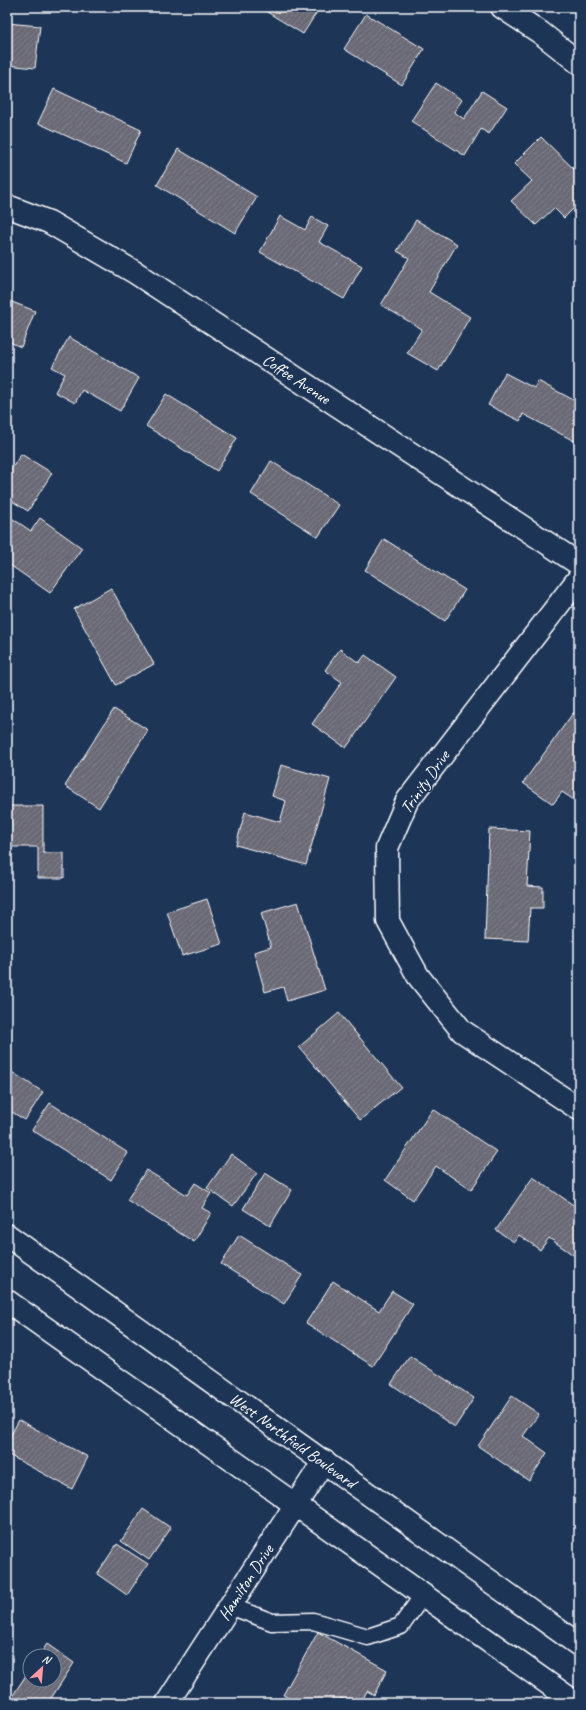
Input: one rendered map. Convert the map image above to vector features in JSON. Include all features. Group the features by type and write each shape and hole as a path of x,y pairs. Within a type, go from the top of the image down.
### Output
{"street":[{"path":"502,7 541,33 579,63"},
{"name":"Coffee Avenue","path":"7,206 49,222 136,273 579,564"},
{"name":"Trinity Drive","path":"579,578 407,801 387,848 388,921 418,976 462,1031 579,1109"},
{"name":"West Northfield Boulevard","path":"7,1235 579,1644"},
{"path":"7,1301 576,1703"},
{"name":"Hamilton Drive","path":"167,1703 324,1461"}],"lane":[{"path":"230,1606 272,1622 313,1621 368,1637 401,1626 423,1595"}],"building":[{"path":"259,7 320,7 303,34"},
{"path":"366,14 424,49 402,85 344,49"},
{"path":"7,23 40,26 35,68 7,65"},
{"path":"436,83 462,100 454,112 464,119 482,91 507,107 489,134 481,129 465,156 411,121"},
{"path":"54,89 141,130 126,163 38,123"},
{"path":"541,137 579,174 579,203 564,218 554,208 536,225 511,201 532,181 514,164"},
{"path":"178,149 257,197 235,233 157,185"},
{"path":"280,216 305,230 312,217 328,226 319,242 362,266 344,299 260,252"},
{"path":"416,220 457,244 429,292 470,317 438,371 407,353 422,329 381,305 409,258 397,251"},
{"path":"7,300 35,311 21,347 7,341"},
{"path":"69,337 139,378 120,411 82,390 75,403 55,392 65,374 52,367"},
{"path":"505,373 534,388 538,381 579,403 578,443 523,414 520,421 488,405"},
{"path":"166,394 237,438 217,471 146,426"},
{"path":"21,454 52,473 28,511 7,498 7,476"},
{"path":"271,461 339,505 318,537 251,494"},
{"path":"7,515 31,531 40,518 82,548 50,593 7,563"},
{"path":"384,539 465,590 445,621 365,570"},
{"path":"111,588 154,664 116,685 74,609"},
{"path":"340,649 359,663 365,655 396,677 346,748 312,724 342,682 325,670"},
{"path":"114,709 148,730 99,808 65,786"},
{"path":"573,713 579,718 579,793 574,800 562,792 553,804 523,783"},
{"path":"281,765 330,779 306,865 236,845 245,812 280,822 286,801 272,796"},
{"path":"7,806 43,806 43,853 64,853 64,878 38,878 38,847 7,847"},
{"path":"489,829 530,831 527,886 543,887 543,908 530,908 528,941 485,939"},
{"path":"207,899 222,944 182,956 167,912"},
{"path":"298,902 325,990 287,1001 283,987 265,992 254,952 271,947 261,913"},
{"path":"339,1013 401,1087 360,1120 299,1047"},
{"path":"7,1069 43,1092 25,1120 7,1109"},
{"path":"50,1103 128,1153 111,1180 32,1130"},
{"path":"433,1109 497,1152 471,1190 436,1166 413,1200 385,1180"},
{"path":"231,1154 257,1173 233,1206 207,1188"},
{"path":"146,1170 187,1195 195,1183 211,1193 202,1208 211,1213 194,1242 127,1200"},
{"path":"265,1173 292,1190 270,1226 243,1209"},
{"path":"533,1177 579,1209 579,1259 549,1238 540,1250 519,1235 514,1242 496,1230"},
{"path":"239,1235 302,1275 284,1304 221,1264"},
{"path":"333,1281 379,1311 392,1291 413,1304 373,1366 306,1323"},
{"path":"410,1356 474,1398 455,1427 391,1384"},
{"path":"512,1396 539,1414 523,1436 547,1453 529,1481 478,1446"},
{"path":"19,1420 88,1457 72,1489 7,1454 7,1442"},
{"path":"143,1509 171,1528 149,1560 121,1541"},
{"path":"117,1544 148,1564 127,1595 97,1574"},
{"path":"318,1632 387,1670 374,1695 367,1691 361,1703 349,1703 341,1698 338,1703 298,1703 283,1695"},
{"path":"47,1644 53,1648 44,1648"},
{"path":"62,1655 74,1663 62,1681"},
{"path":"22,1681 22,1688 58,1688 48,1703 8,1703"}]}
